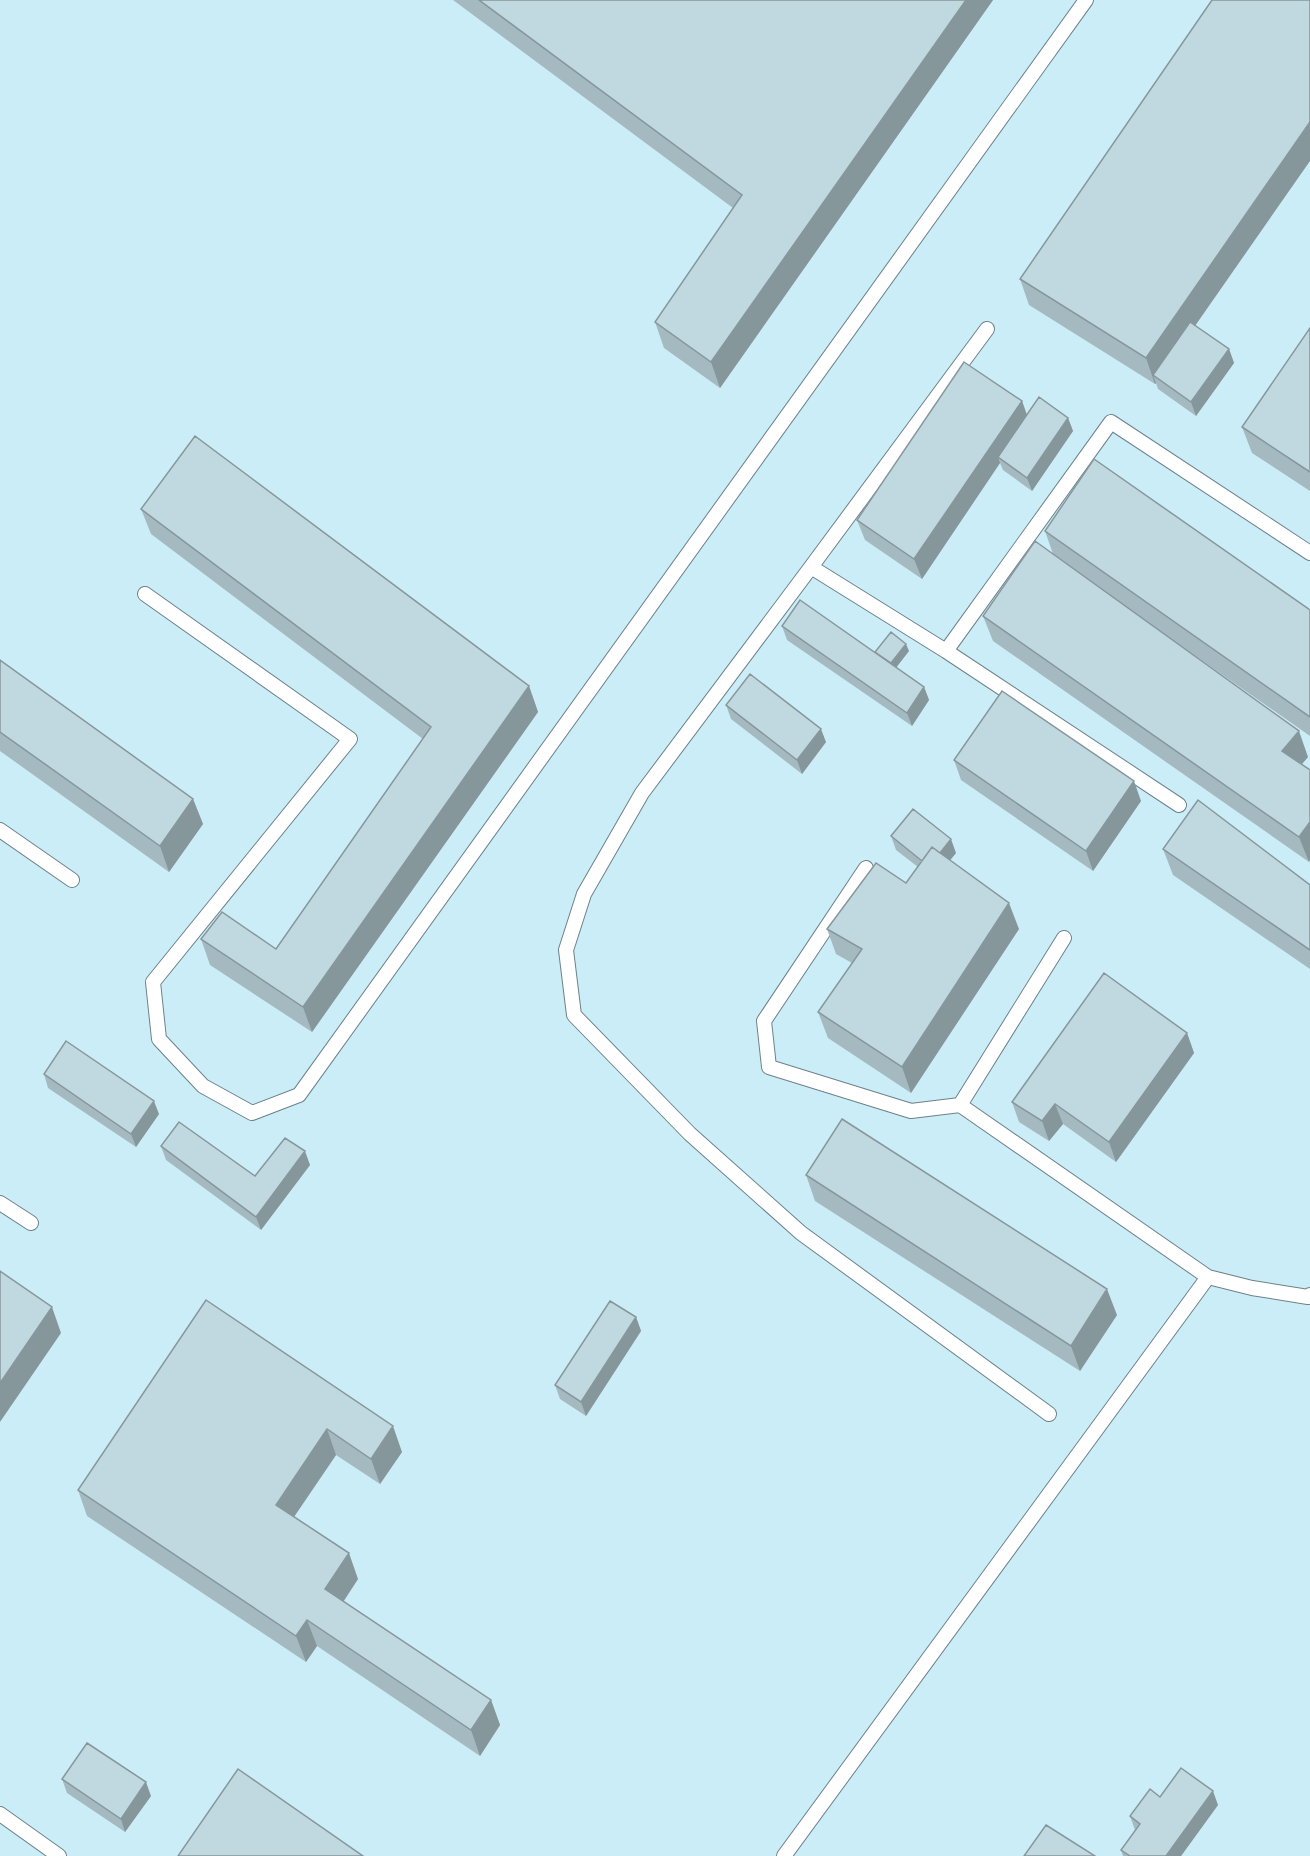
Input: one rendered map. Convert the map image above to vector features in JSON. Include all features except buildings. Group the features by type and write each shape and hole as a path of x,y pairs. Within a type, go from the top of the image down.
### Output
{"lane":[{"path":"145,594 350,739 153,982 159,1039 203,1086 252,1113 300,1095 1086,0"},
{"path":"987,329 642,793 584,894 567,950 574,1015 690,1134 801,1233 1049,1414"},
{"path":"946,651 1111,422 1310,553"},
{"path":"811,567 946,651 1179,805"},
{"path":"0,830 72,880"},
{"path":"866,868 764,1020 769,1067 911,1112 960,1105 1208,1277 1252,1288 1308,1297 1310,1295"},
{"path":"960,1105 1064,938"},
{"path":"0,1203 31,1223"},
{"path":"784,1856 1208,1277"},
{"path":"0,1814 59,1856"}],"shaded area":[{"path":"0,0 1310,0 1310,1856 0,1856"}]}
